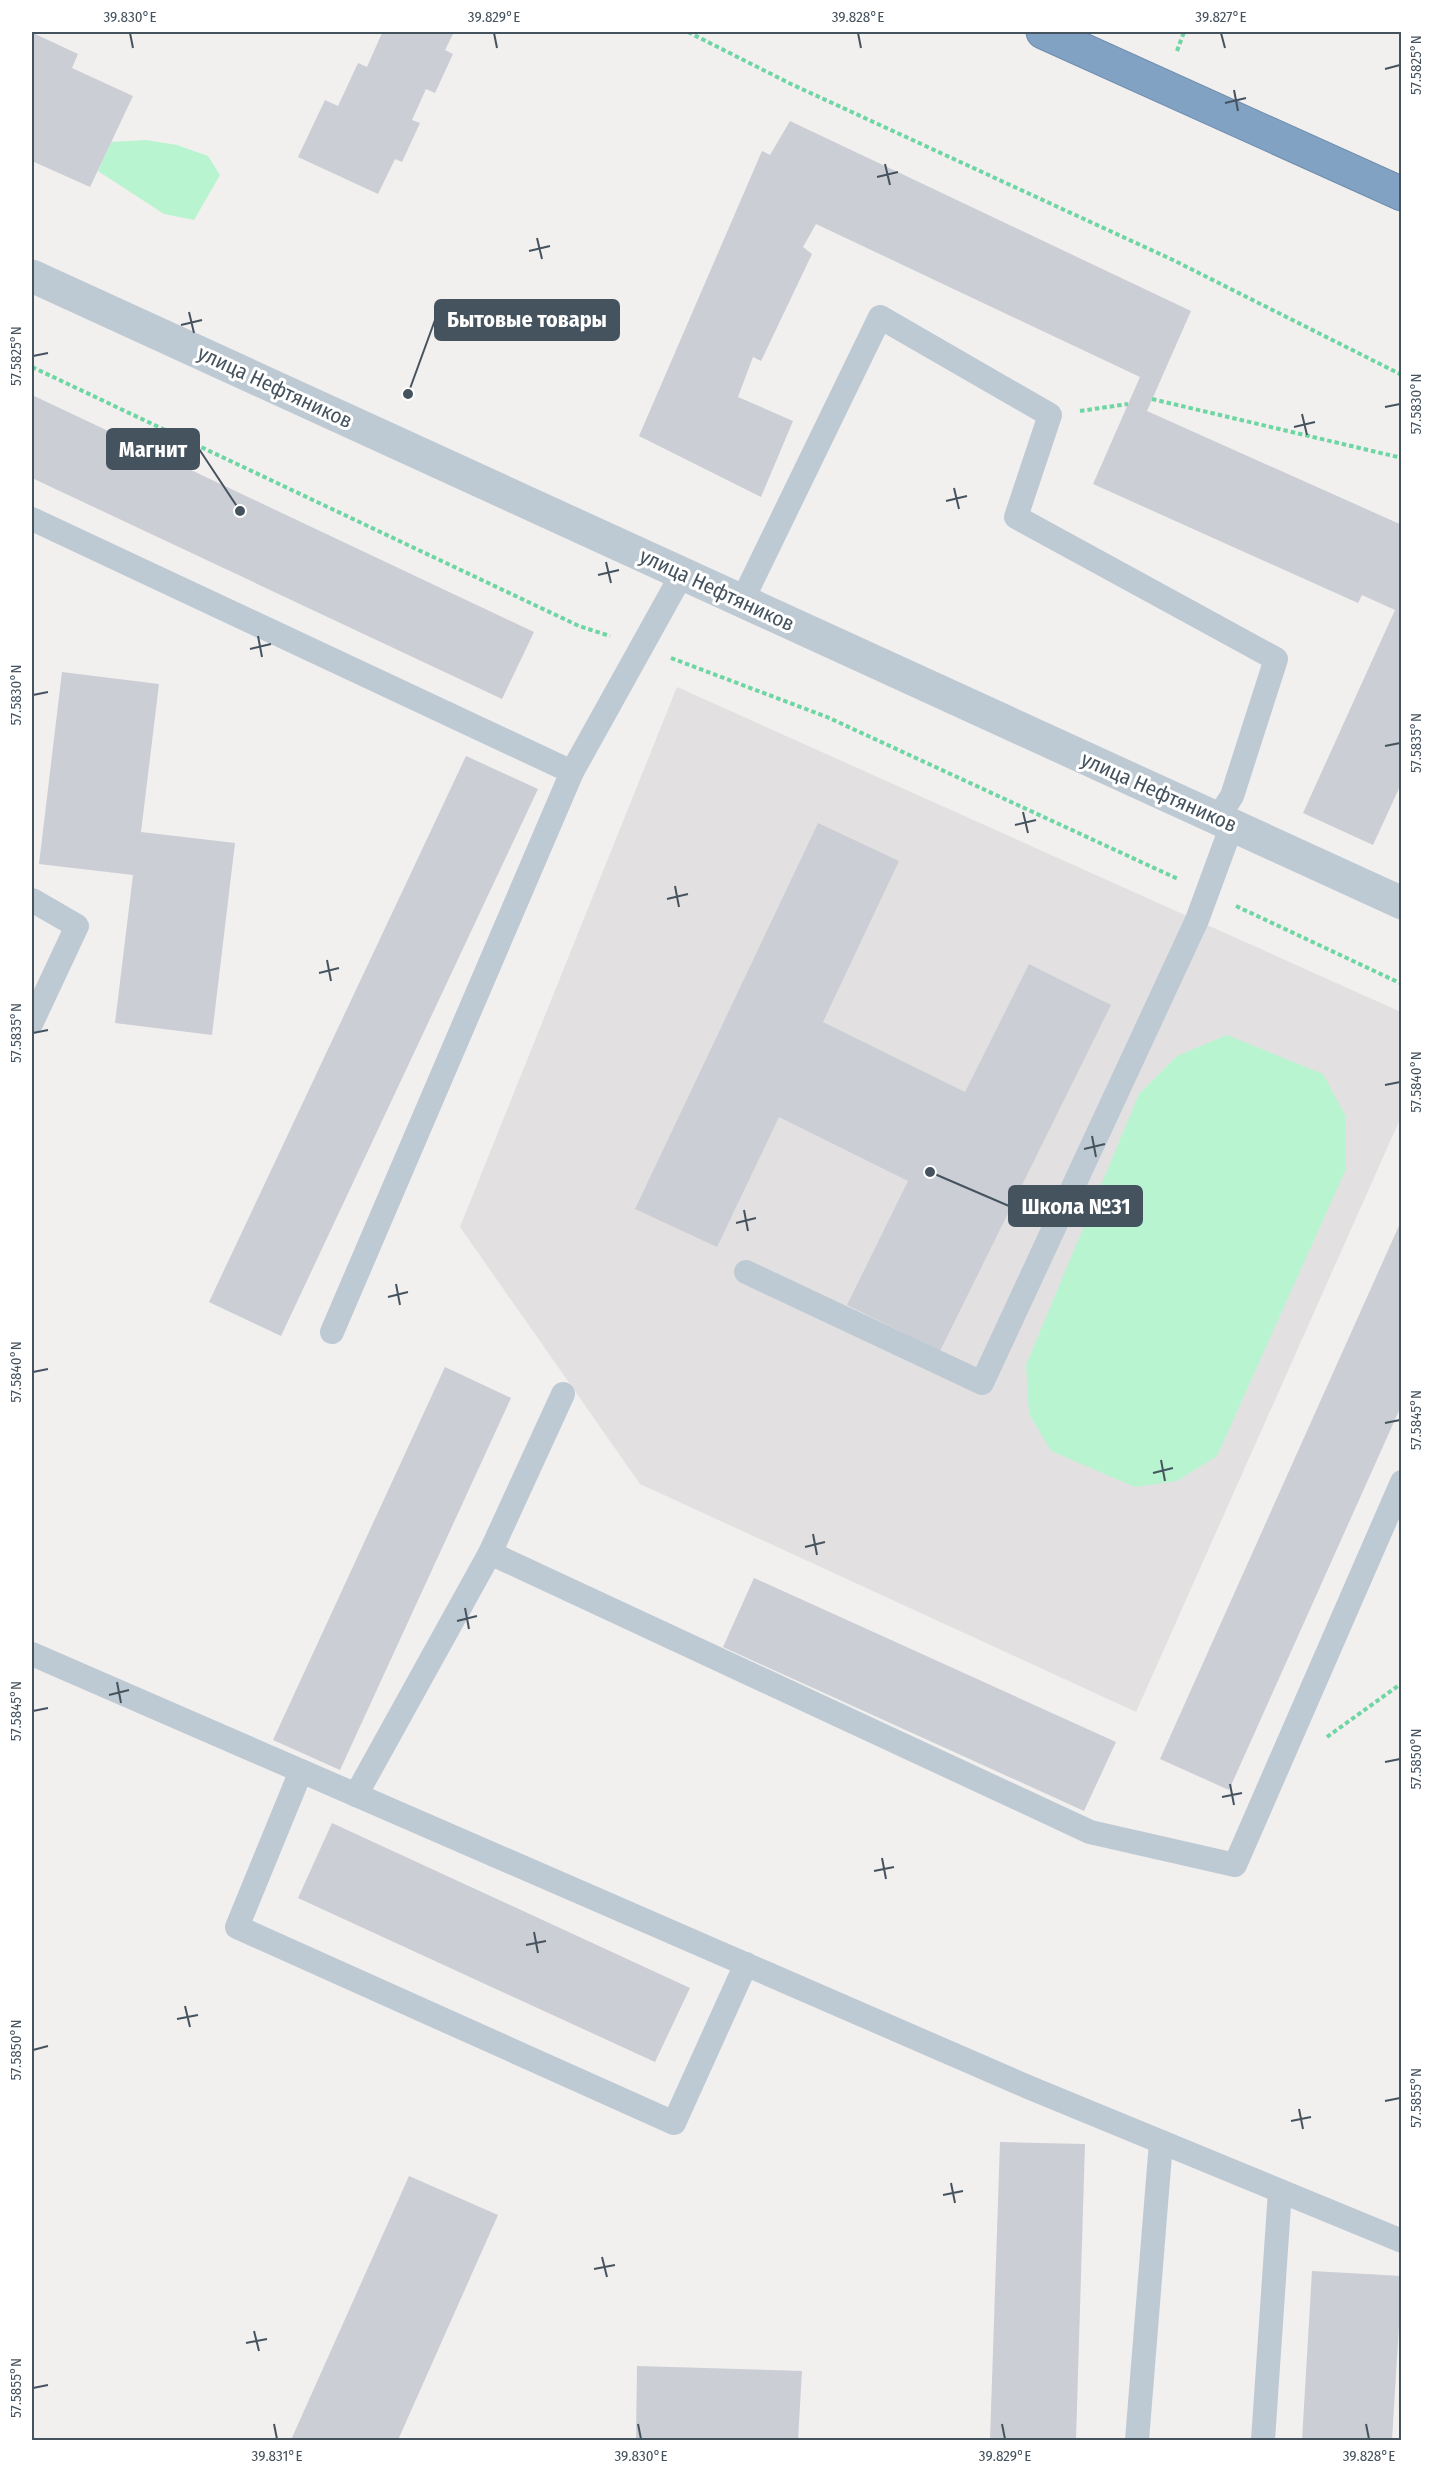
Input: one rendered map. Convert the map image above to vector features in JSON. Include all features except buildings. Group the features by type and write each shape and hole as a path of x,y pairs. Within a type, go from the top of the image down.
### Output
{"highway":[{"path":"1043,32 1401,194"}],"street":[{"name":"улица Нефтяников","path":"32,276 1401,903"}],"lane":[{"path":"742,601 880,317 1050,415 1016,517 1276,659 1232,796 1207,892 1192,931 982,1383 746,1272"},
{"path":"32,519 572,772"},
{"path":"332,1332 572,772 682,574"},
{"path":"32,900 77,926 32,1022"},
{"path":"356,1795 490,1553 563,1394"},
{"path":"490,1553 1090,1832 1234,1865 1401,1482"},
{"path":"32,1654 1028,2087 1401,2241"},
{"path":"301,1771 237,1927 674,2123 746,1964"},
{"path":"1137,2440 1161,2142"},
{"path":"1263,2440 1280,2191"}],"path":[{"path":"688,32 791,84 1173,260 1401,375"},
{"path":"32,367 579,626 642,647 827,717 1401,984"},
{"path":"1152,399 1401,458"},
{"path":"1050,415 1128,404"},
{"path":"1318,1744 1401,1683"}],"shaded area":[{"path":"677,687 1401,1012 1401,1117 1136,1712 640,1484 460,1227"}],"green space":[{"path":"146,140 177,145 208,156 220,175 194,220 164,214 98,171 111,142"},
{"path":"1227,1035 1323,1074 1345,1115 1346,1169 1217,1456 1177,1481 1135,1487 1051,1451 1029,1414 1026,1365 1139,1094 1177,1056"}],"place":[{"name":"Бытовые товары","path":"408,394"},
{"name":"Магнит","path":"240,511"},
{"name":"Школа №31","path":"930,1172"}]}
